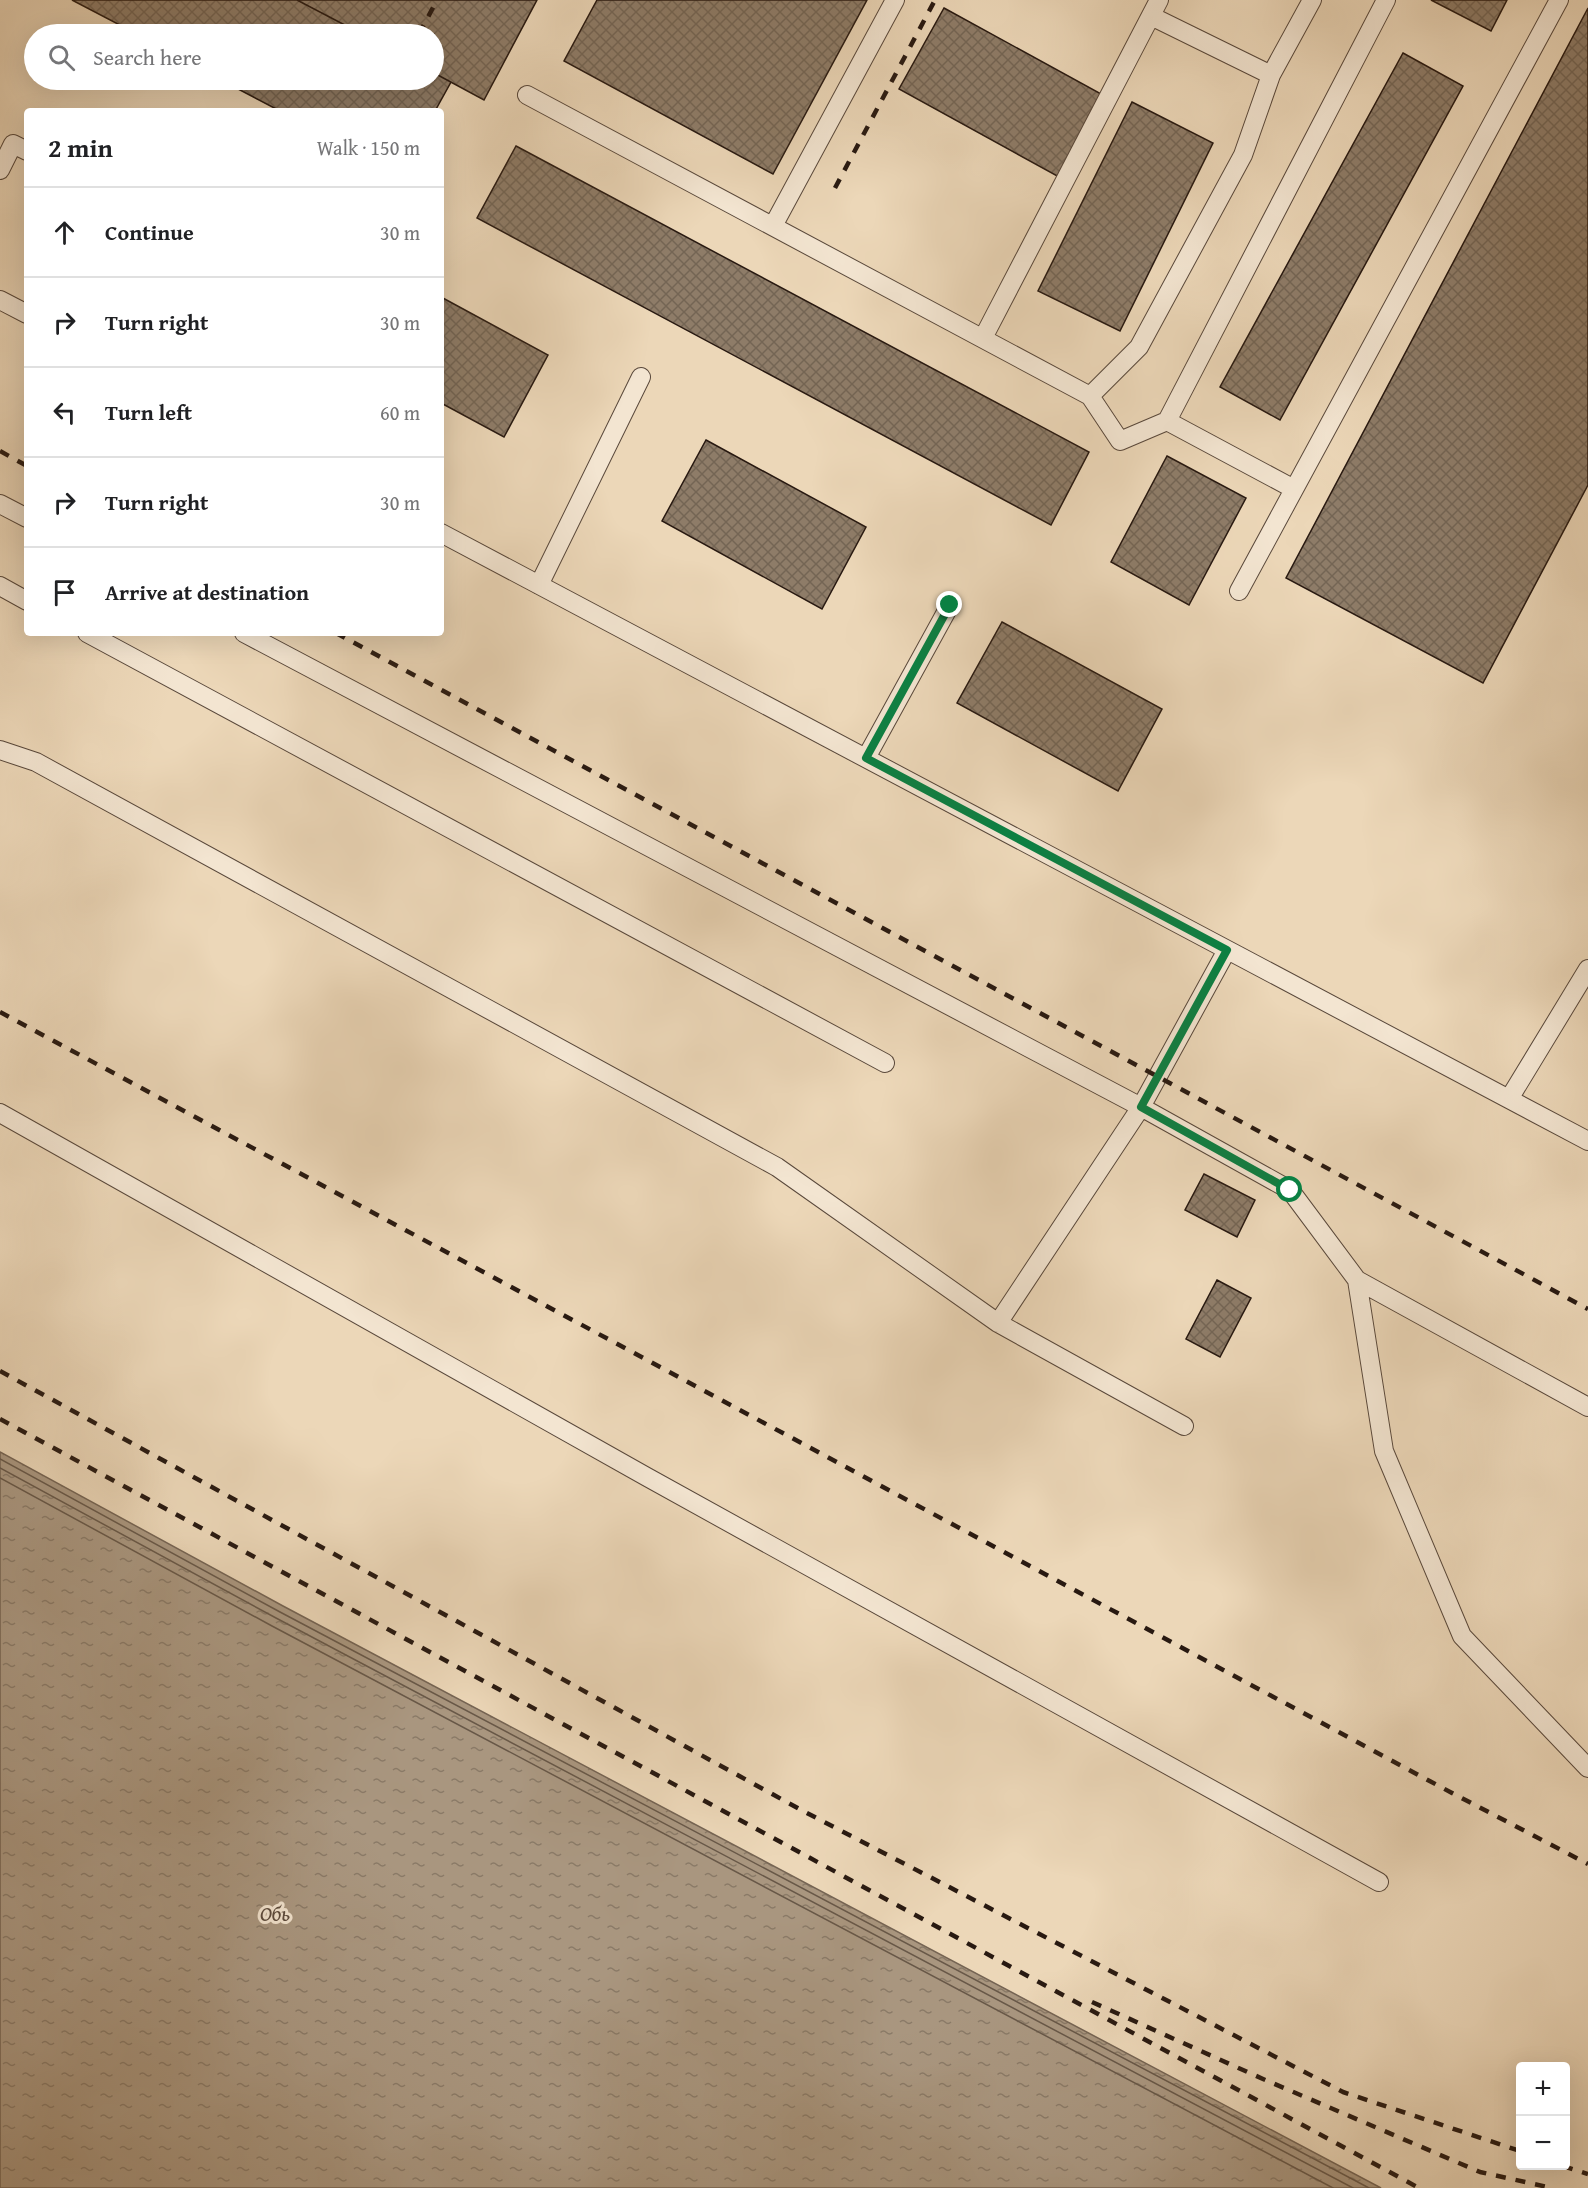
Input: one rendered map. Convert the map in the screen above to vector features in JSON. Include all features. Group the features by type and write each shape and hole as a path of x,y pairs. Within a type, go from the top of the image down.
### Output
{"lane":[{"path":"773,226 894,0"},
{"path":"1090,396 1139,347 1243,155 1271,75 1312,0"},
{"path":"527,95 1090,396 1120,441 1167,421 1386,0"},
{"path":"1239,591 1559,0"},
{"path":"983,338 1155,8 1271,75"},
{"path":"0,170 13,144 24,150"},
{"path":"0,300 24,312"},
{"path":"539,585 642,377"},
{"path":"1167,421 1294,489"},
{"path":"0,504 24,516"},
{"path":"444,535 1588,1141"},
{"path":"0,586 24,598"},
{"path":"866,758 950,605"},
{"path":"93,636 885,1064"},
{"path":"250,636 1141,1107 1290,1190 1357,1280 1588,1407"},
{"path":"0,750 36,762 777,1167 998,1323 1184,1426"},
{"path":"998,1323 1141,1107 1227,950"},
{"path":"1509,1099 1588,969"},
{"path":"0,1113 647,1477 1379,1882"},
{"path":"1357,1280 1384,1451 1462,1636 1588,1768"}],"water":[{"name":"Обь","path":"0,1452 283,1606 1381,2188 0,2188"}],"building":[{"path":"72,0 297,0 343,24 118,24"},
{"path":"297,0 537,0 484,100 444,78 444,24 343,24"},
{"path":"597,0 867,0 773,174 564,61"},
{"path":"1431,0 1507,0 1491,31"},
{"path":"944,8 1103,95 1059,177 899,89"},
{"path":"1588,8 1588,485 1483,683 1286,578"},
{"path":"1403,53 1463,86 1280,420 1220,387"},
{"path":"444,78 451,82 437,108 274,108 240,90 444,90"},
{"path":"1132,102 1213,143 1120,331 1038,291"},
{"path":"516,146 1089,452 1051,525 477,218"},
{"path":"444,299 548,355 504,437 444,405"},
{"path":"706,440 866,527 822,609 662,521"},
{"path":"1167,456 1246,498 1189,605 1111,562"},
{"path":"1002,622 1162,709 1118,791 957,703"},
{"path":"1204,1174 1255,1200 1237,1237 1185,1210"},
{"path":"1217,1280 1251,1298 1220,1357 1186,1339"}],"railway":[{"path":"424,24 437,0"},
{"path":"835,188 935,0"},
{"path":"0,451 24,464"},
{"path":"342,636 1588,1309"},
{"path":"0,1012 1588,1864"},
{"path":"0,1371 805,1812 1343,2092 1516,2150"},
{"path":"0,1419 1419,2188"},
{"path":"1092,2002 1263,2079 1480,2172 1552,2188"},
{"path":"1570,2168 1588,2174"}],"route":[{"path":"950,605 866,758 1227,950 1141,1107 1290,1190"}]}
